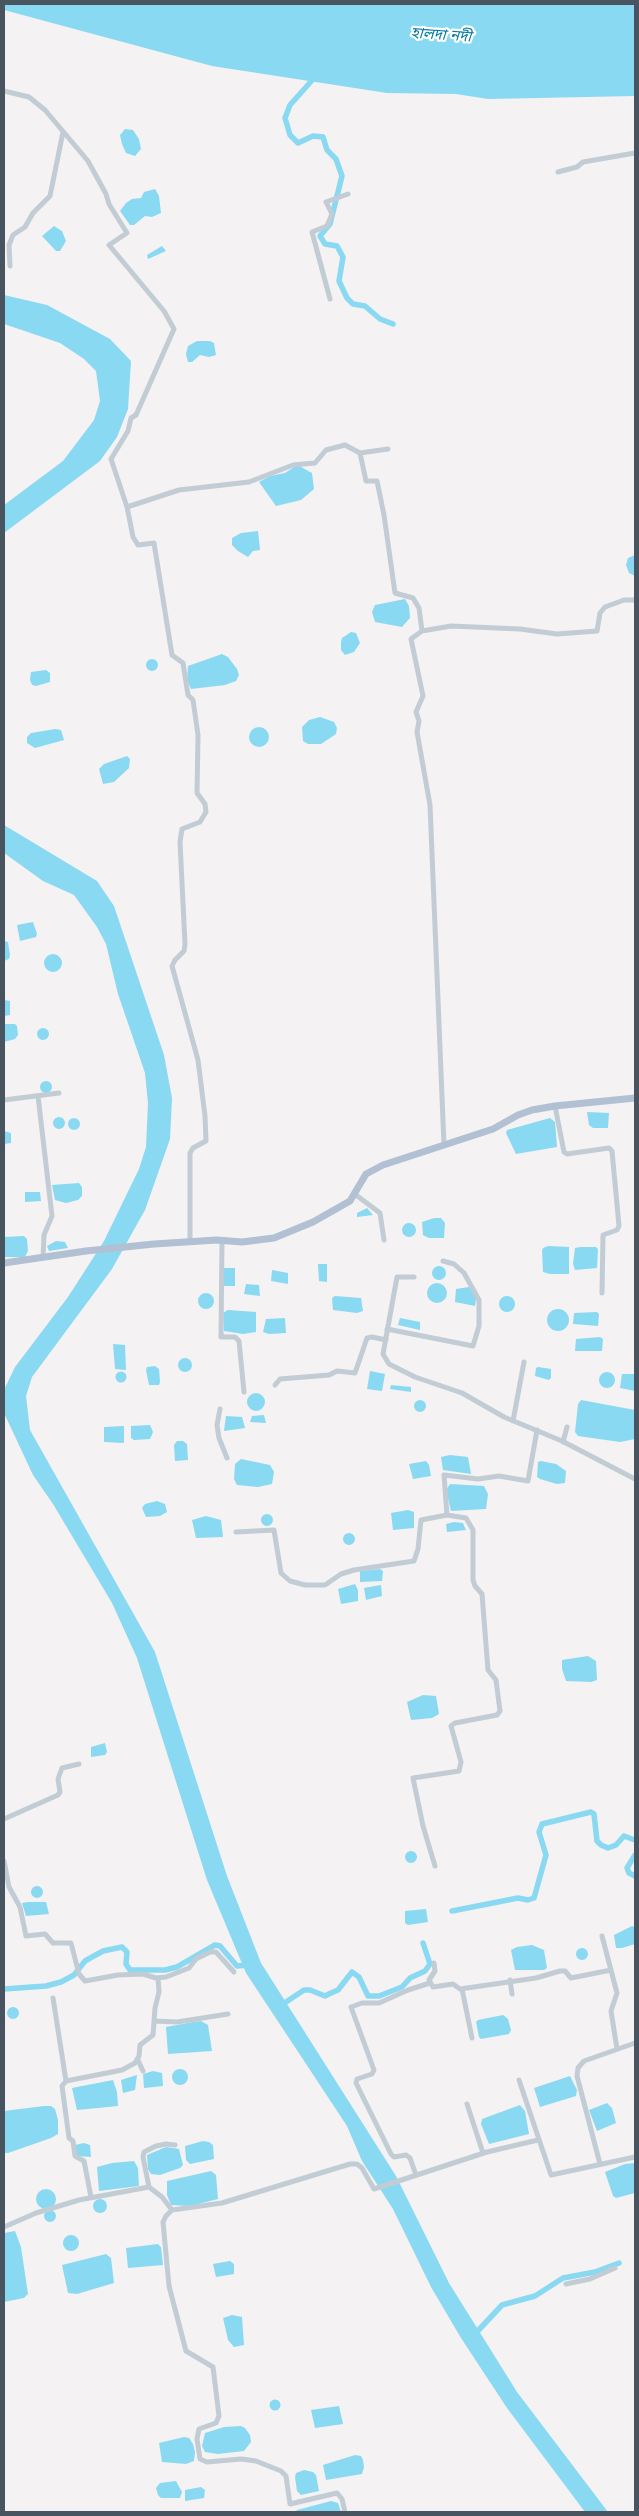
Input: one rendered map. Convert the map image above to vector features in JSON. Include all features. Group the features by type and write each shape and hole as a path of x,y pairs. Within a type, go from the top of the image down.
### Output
{"main road":[{"path":"4,1264 86,1251 143,1245 222,1240 242,1242 274,1238 330,1213 350,1201 356,1195 363,1178 374,1168 493,1129 524,1112 554,1106 635,1098"}],"street":[{"path":"4,91 29,98 45,110 88,161 106,194 108,204 127,232 109,245 164,312 174,329 136,415 131,418 128,431 112,455 111,462 127,507 133,537 138,544 154,543 172,655 182,663 188,695 193,700 196,714 199,751 197,793 205,804 206,812 200,822 182,829 180,842 185,944 184,951 172,966 198,1060 206,1123 206,1141 193,1148 190,1153 190,1241"},
{"path":"10,266 9,245 13,236 25,227 33,213 50,196 63,132"},
{"path":"558,172 577,167 583,162 635,154"},
{"path":"330,299 312,232 326,226 332,214 326,202 348,194"},
{"path":"127,507 179,490 249,482 300,462 314,462 326,450 338,445 345,445 360,453 388,449"},
{"path":"360,453 364,478 366,481 377,481 395,593 413,598 419,608 422,631"},
{"path":"444,1145 430,805 417,732 419,721 416,712 423,696 411,639 422,631 451,626 520,629 557,634 597,631 600,613 605,607 624,600 635,600"},
{"path":"4,1100 59,1093"},
{"path":"38,1096 52,1216 44,1236 43,1258"},
{"path":"554,1106 564,1152 567,1154 610,1148 612,1151 619,1226 616,1230 603,1235 602,1292"},
{"path":"356,1195 380,1213 384,1240"},
{"path":"222,1240 221,1337 235,1337 239,1341 244,1392"},
{"path":"387,1329 473,1346 479,1326 479,1300 464,1273 454,1264 443,1261"},
{"path":"414,1277 397,1277 387,1329 384,1359 396,1368 462,1393 513,1421 563,1442 635,1479"},
{"path":"276,1386 280,1379 329,1375 337,1371 356,1373 367,1338 372,1337 386,1340"},
{"path":"513,1421 524,1362"},
{"path":"220,1409 217,1425 219,1438 227,1458"},
{"path":"563,1442 567,1427"},
{"path":"447,1515 444,1475 478,1479 499,1476 528,1480 537,1430"},
{"path":"236,1532 274,1530 281,1573 295,1583 319,1586 330,1584 341,1574 354,1570 414,1562 418,1549 421,1520 447,1515 466,1518 473,1530 473,1580 475,1586 482,1594 488,1670 496,1680 500,1711 497,1715 464,1721 451,1726 461,1762 459,1770 413,1778 423,1826 435,1866"},
{"path":"4,1819 58,1795 60,1792 58,1779 62,1768 80,1764"},
{"path":"4,1861 9,1887 20,1907 26,1936 45,1934 53,1943 71,1943 79,1974 85,1981 118,1975 143,1974 158,1978 190,1968 201,1955 210,1952 216,1952 234,1972"},
{"path":"602,1936 618,1993 611,2011 617,2049"},
{"path":"434,1963 434,1971 430,1975 432,1987 452,1984 462,1989 510,1980 536,1978 560,1971 565,1971 571,1978 611,1970"},
{"path":"143,2071 138,2060 139,2048 151,2038 155,2008 160,1992 158,1978"},
{"path":"510,1980 512,1994"},
{"path":"416,2175 410,2158 406,2155 394,2158 391,2154 356,2083 357,2079 372,2074 374,2070 351,2007 362,2003 379,2002 430,1983"},
{"path":"462,1989 472,2038"},
{"path":"53,1998 66,2080 62,2086 69,2138 73,2141 75,2156 84,2161 91,2197"},
{"path":"154,2022 177,2022 228,2014"},
{"path":"600,2164 577,2076 578,2068 584,2061 635,2043"},
{"path":"66,2080 122,2070 138,2060"},
{"path":"519,2080 551,2174 635,2157"},
{"path":"467,2104 483,2154"},
{"path":"345,2512 342,2499 337,2493 290,2504 286,2476 281,2471 256,2461 241,2459 207,2462 200,2459 197,2439 199,2429 216,2423 219,2416 213,2367 186,2351 169,2286 169,2268 163,2222 166,2216 172,2210 222,2203 350,2164 359,2166 371,2187 375,2188 483,2154 538,2140"},
{"path":"172,2210 162,2197 149,2187 142,2157 144,2152 162,2144 175,2145"},
{"path":"4,2227 36,2213 91,2197 149,2187"},
{"path":"566,2284 590,2279 615,2268"}],"water":[{"name":"হালদা নদী","path":"4,4 635,4 635,96 488,99 456,94 387,93 212,66 4,10"},
{"path":"125,129 133,130 139,139 141,149 135,156 126,153 122,144 120,135"},
{"path":"155,189 159,196 161,213 152,217 145,216 134,225 130,225 120,211 132,199 141,198 144,192"},
{"path":"54,226 62,231 66,241 60,251 56,251 42,236"},
{"path":"162,246 166,251 148,259 147,255"},
{"path":"4,295 47,305 110,339 131,361 128,409 117,437 100,461 4,533 4,505 63,461 94,420 100,401 96,371 84,359 60,343 4,324"},
{"path":"197,341 210,341 214,343 216,355 209,357 200,355 192,362 188,362 186,354 188,346"},
{"path":"294,467 301,467 312,473 314,489 301,500 276,506 259,482 270,476 285,473"},
{"path":"258,531 260,550 253,551 248,557 232,545 232,538 241,533"},
{"path":"635,555 635,576 629,573 626,565 628,558"},
{"path":"405,599 409,606 410,618 402,627 375,622 372,612 375,605"},
{"path":"351,632 356,633 360,643 354,652 345,655 341,650 342,638"},
{"path":"222,654 228,657 237,669 239,675 236,681 225,685 191,689 187,680 188,666"},
{"path":"150,659 154,659 158,665 154,671 150,671 146,667 146,663"},
{"path":"46,670 50,673 50,682 36,686 32,685 30,680 31,672"},
{"path":"320,717 334,722 337,728 336,734 321,744 308,744 303,741 302,727 309,720"},
{"path":"259,727 266,730 269,737 266,744 259,747 252,744 249,737 252,730"},
{"path":"55,729 61,730 64,740 35,748 27,743 27,737 31,733"},
{"path":"127,756 130,759 129,768 114,782 103,784 99,769 104,764"},
{"path":"4,825 97,881 114,906 164,1055 172,1098 170,1139 145,1210 112,1269 32,1377 26,1396 30,1430 155,1652 227,1876 261,1963 396,2176 449,2283 517,2392 608,2512 585,2512 507,2408 461,2338 431,2287 393,2209 362,2161 347,2126 246,1973 207,1880 137,1658 112,1603 53,1504 33,1475 4,1413 4,1390 15,1367 68,1297 104,1241 139,1169 146,1147 148,1103 145,1073 118,994 106,944 97,927 74,895 43,881 4,853"},
{"path":"33,922 37,934 36,937 20,941 17,925"},
{"path":"4,941 8,942 10,955 9,959 4,961"},
{"path":"53,954 59,957 62,963 59,969 53,972 47,969 44,963 47,957"},
{"path":"4,1000 10,1001 10,1015 4,1016"},
{"path":"4,1024 15,1024 17,1026 18,1035 15,1039 4,1042"},
{"path":"41,1028 45,1028 49,1034 45,1040 41,1040 37,1036 37,1032"},
{"path":"44,1081 48,1081 52,1087 48,1093 44,1093 40,1089 40,1085"},
{"path":"587,1112 609,1113 608,1128 593,1128 589,1125"},
{"path":"59,1117 65,1123 59,1129 53,1123"},
{"path":"74,1118 80,1124 74,1130 68,1124"},
{"path":"550,1118 555,1122 557,1147 516,1154 506,1133 507,1130"},
{"path":"4,1131 11,1133 11,1143 4,1144"},
{"path":"79,1183 82,1187 82,1196 78,1200 66,1203 55,1200 52,1185"},
{"path":"25,1192 40,1192 41,1201 25,1202"},
{"path":"367,1208 373,1215 357,1217 357,1213"},
{"path":"441,1218 445,1223 444,1238 429,1238 423,1235 422,1222"},
{"path":"409,1223 414,1225 416,1230 414,1235 409,1237 404,1235 402,1230 404,1225"},
{"path":"24,1236 27,1239 28,1251 25,1257 4,1257 4,1237"},
{"path":"56,1241 65,1242 68,1248 49,1251 47,1246"},
{"path":"548,1246 569,1247 569,1274 543,1272 542,1251 543,1248"},
{"path":"596,1247 598,1249 597,1268 575,1270 573,1264 575,1248"},
{"path":"318,1264 327,1264 327,1282 319,1281"},
{"path":"439,1266 444,1268 446,1273 444,1278 439,1280 434,1278 432,1273 434,1268"},
{"path":"224,1268 235,1268 235,1286 222,1286"},
{"path":"272,1270 288,1273 288,1284 271,1281"},
{"path":"437,1283 444,1286 447,1293 444,1300 437,1303 430,1300 427,1293 430,1286"},
{"path":"246,1284 259,1285 260,1296 244,1294"},
{"path":"469,1287 473,1290 476,1299 475,1306 455,1302 456,1289"},
{"path":"203,1293 209,1293 214,1298 212,1307 203,1309 198,1304 198,1298"},
{"path":"335,1296 361,1298 363,1311 357,1313 333,1310 332,1298"},
{"path":"507,1296 515,1304 507,1312 499,1304"},
{"path":"558,1309 566,1312 569,1320 566,1328 558,1331 550,1328 547,1320 550,1312"},
{"path":"228,1310 256,1312 256,1332 243,1334 224,1331 223,1313"},
{"path":"597,1312 599,1314 598,1326 573,1324 574,1313"},
{"path":"285,1318 286,1333 269,1334 263,1332 266,1319"},
{"path":"400,1318 420,1322 420,1330 398,1325"},
{"path":"600,1337 603,1339 602,1351 575,1351 576,1339"},
{"path":"113,1344 125,1345 126,1370 115,1369"},
{"path":"185,1358 190,1360 192,1365 190,1370 185,1372 180,1370 178,1365 180,1360"},
{"path":"155,1366 159,1369 160,1382 159,1385 149,1385 146,1370 147,1367"},
{"path":"536,1368 551,1369 551,1378 549,1380 535,1376"},
{"path":"121,1371 127,1377 121,1383 115,1377"},
{"path":"370,1371 385,1374 382,1391 367,1389"},
{"path":"604,1372 610,1372 615,1377 613,1386 604,1388 599,1383 599,1377"},
{"path":"622,1374 635,1374 635,1391 620,1388"},
{"path":"391,1385 411,1387 411,1392 390,1389"},
{"path":"256,1393 262,1396 265,1402 262,1408 256,1411 250,1408 247,1402 250,1396"},
{"path":"418,1400 422,1400 426,1406 422,1412 418,1412 414,1408 414,1404"},
{"path":"581,1400 635,1410 635,1439 620,1442 578,1436 575,1432 578,1404"},
{"path":"264,1415 266,1423 250,1422 252,1416"},
{"path":"226,1416 242,1417 245,1428 224,1431"},
{"path":"150,1425 153,1432 150,1439 134,1440 131,1438 131,1426"},
{"path":"124,1426 124,1443 104,1442 104,1427"},
{"path":"177,1441 183,1441 187,1444 188,1460 175,1461 174,1445"},
{"path":"450,1455 468,1457 471,1474 443,1470 441,1457"},
{"path":"241,1459 270,1465 274,1472 272,1484 258,1487 237,1485 234,1479 235,1464"},
{"path":"426,1461 429,1465 431,1476 413,1479 409,1464"},
{"path":"538,1462 556,1464 566,1471 565,1483 557,1484 537,1477"},
{"path":"450,1484 484,1486 488,1494 486,1509 451,1511 446,1490"},
{"path":"157,1501 165,1504 167,1512 160,1516 146,1517 142,1508 145,1504"},
{"path":"408,1510 414,1512 414,1528 393,1530 391,1513"},
{"path":"265,1514 269,1514 273,1520 269,1526 265,1526 261,1522 261,1518"},
{"path":"206,1516 221,1520 223,1537 196,1538 192,1520"},
{"path":"454,1522 463,1523 466,1530 447,1532 446,1524"},
{"path":"349,1533 355,1539 349,1545 343,1539"},
{"path":"380,1569 383,1571 382,1581 360,1582 360,1571"},
{"path":"355,1584 358,1590 358,1601 341,1604 338,1589"},
{"path":"381,1585 382,1596 366,1600 364,1588"},
{"path":"588,1656 596,1661 597,1680 591,1682 566,1681 562,1669 562,1660"},
{"path":"423,1695 436,1696 439,1714 432,1718 411,1720 407,1702"},
{"path":"105,1743 107,1752 105,1755 91,1757 91,1747"},
{"path":"411,1851 417,1857 411,1863 405,1857"},
{"path":"35,1886 39,1886 43,1892 39,1898 35,1898 31,1894 31,1890"},
{"path":"46,1902 49,1914 26,1916 22,1903"},
{"path":"426,1909 428,1922 408,1925 405,1923 405,1911"},
{"path":"632,1926 635,1927 635,1944 616,1948 614,1935"},
{"path":"532,1945 544,1950 547,1968 544,1970 515,1970 511,1950 517,1947"},
{"path":"584,1948 587,1949 587,1959 580,1960 577,1959 576,1952 577,1949"},
{"path":"13,2007 19,2013 13,2019 7,2013"},
{"path":"503,2015 508,2019 511,2030 509,2034 481,2039 479,2037 476,2022 478,2020"},
{"path":"201,2021 208,2025 212,2051 168,2054 166,2027"},
{"path":"180,2069 186,2071 188,2077 186,2083 180,2085 174,2083 172,2077 174,2071"},
{"path":"153,2071 162,2073 163,2086 144,2088 143,2074"},
{"path":"137,2075 135,2090 123,2093 121,2080"},
{"path":"570,2076 577,2090 576,2096 540,2107 534,2088"},
{"path":"113,2080 117,2092 118,2106 77,2110 72,2088"},
{"path":"607,2103 612,2108 616,2123 597,2131 589,2110"},
{"path":"520,2105 525,2111 529,2134 489,2144 481,2124 482,2119"},
{"path":"51,2106 55,2109 58,2120 58,2134 4,2153 4,2111"},
{"path":"203,2141 213,2145 214,2159 190,2164 186,2160 185,2146"},
{"path":"84,2143 90,2145 91,2157 77,2156 75,2145"},
{"path":"166,2147 179,2149 183,2165 180,2168 160,2175 151,2174 148,2169 147,2155"},
{"path":"134,2161 138,2168 139,2186 99,2191 97,2167 112,2163"},
{"path":"635,2163 635,2193 616,2198 613,2196 605,2172 625,2164"},
{"path":"211,2171 216,2175 218,2199 190,2206 171,2205 167,2195 167,2181"},
{"path":"46,2189 53,2192 56,2199 53,2206 46,2209 39,2206 36,2199 39,2192"},
{"path":"100,2199 105,2201 107,2206 105,2211 100,2213 95,2211 93,2206 95,2201"},
{"path":"50,2210 56,2216 50,2222 44,2216"},
{"path":"15,2231 21,2247 28,2294 24,2298 4,2302 4,2233"},
{"path":"68,2235 74,2235 79,2240 77,2249 68,2251 63,2246 63,2240"},
{"path":"158,2244 161,2247 163,2265 128,2268 126,2248"},
{"path":"106,2254 111,2258 114,2283 77,2294 68,2293 62,2265"},
{"path":"230,2261 234,2264 234,2274 216,2277 213,2264"},
{"path":"232,2315 242,2317 244,2345 234,2347 228,2340 223,2318"},
{"path":"275,2399 281,2405 275,2411 269,2405"},
{"path":"339,2406 343,2424 315,2428 311,2410"},
{"path":"241,2426 250,2435 251,2442 244,2451 218,2454 205,2452 202,2446 205,2433 224,2427"},
{"path":"184,2437 189,2438 193,2444 195,2452 194,2461 186,2464 162,2462 159,2443"},
{"path":"355,2455 361,2456 363,2460 362,2474 326,2480 323,2465"},
{"path":"304,2470 313,2472 316,2475 319,2491 301,2495 297,2491 296,2473"},
{"path":"176,2481 182,2492 180,2498 161,2498 158,2495 156,2488 160,2483"},
{"path":"201,2487 205,2490 204,2498 185,2501 185,2490"},
{"path":"331,2501 338,2503 341,2512 295,2512 297,2510"}],"waterway":[{"path":"315,77 290,105 285,118 290,135 298,143 313,136 323,137 327,150 336,159 342,176 330,224 320,236 325,244 337,246 343,257 339,281 347,298 353,304 365,306 380,319 393,324"},
{"path":"452,1911 518,1898 528,1900 534,1898 546,1855 539,1832 542,1824 591,1812 594,1814 597,1841 601,1845 608,1848 616,1845 624,1836 635,1840"},
{"path":"635,1855 627,1868 629,1873 635,1876"},
{"path":"280,2006 304,1990 310,1990 325,1996 338,1990 352,1972 359,1977 368,1996 379,1996 402,1987 410,1978 425,1971 430,1964 423,1943"},
{"path":"4,1989 46,1986 61,1982 74,1975 85,1961 103,1951 122,1947 127,1952 126,1964 130,1970 165,1970 177,1967 215,1945 220,1946 237,1966 248,1965"},
{"path":"474,2335 502,2305 535,2296 563,2278 595,2272 619,2263"}]}
